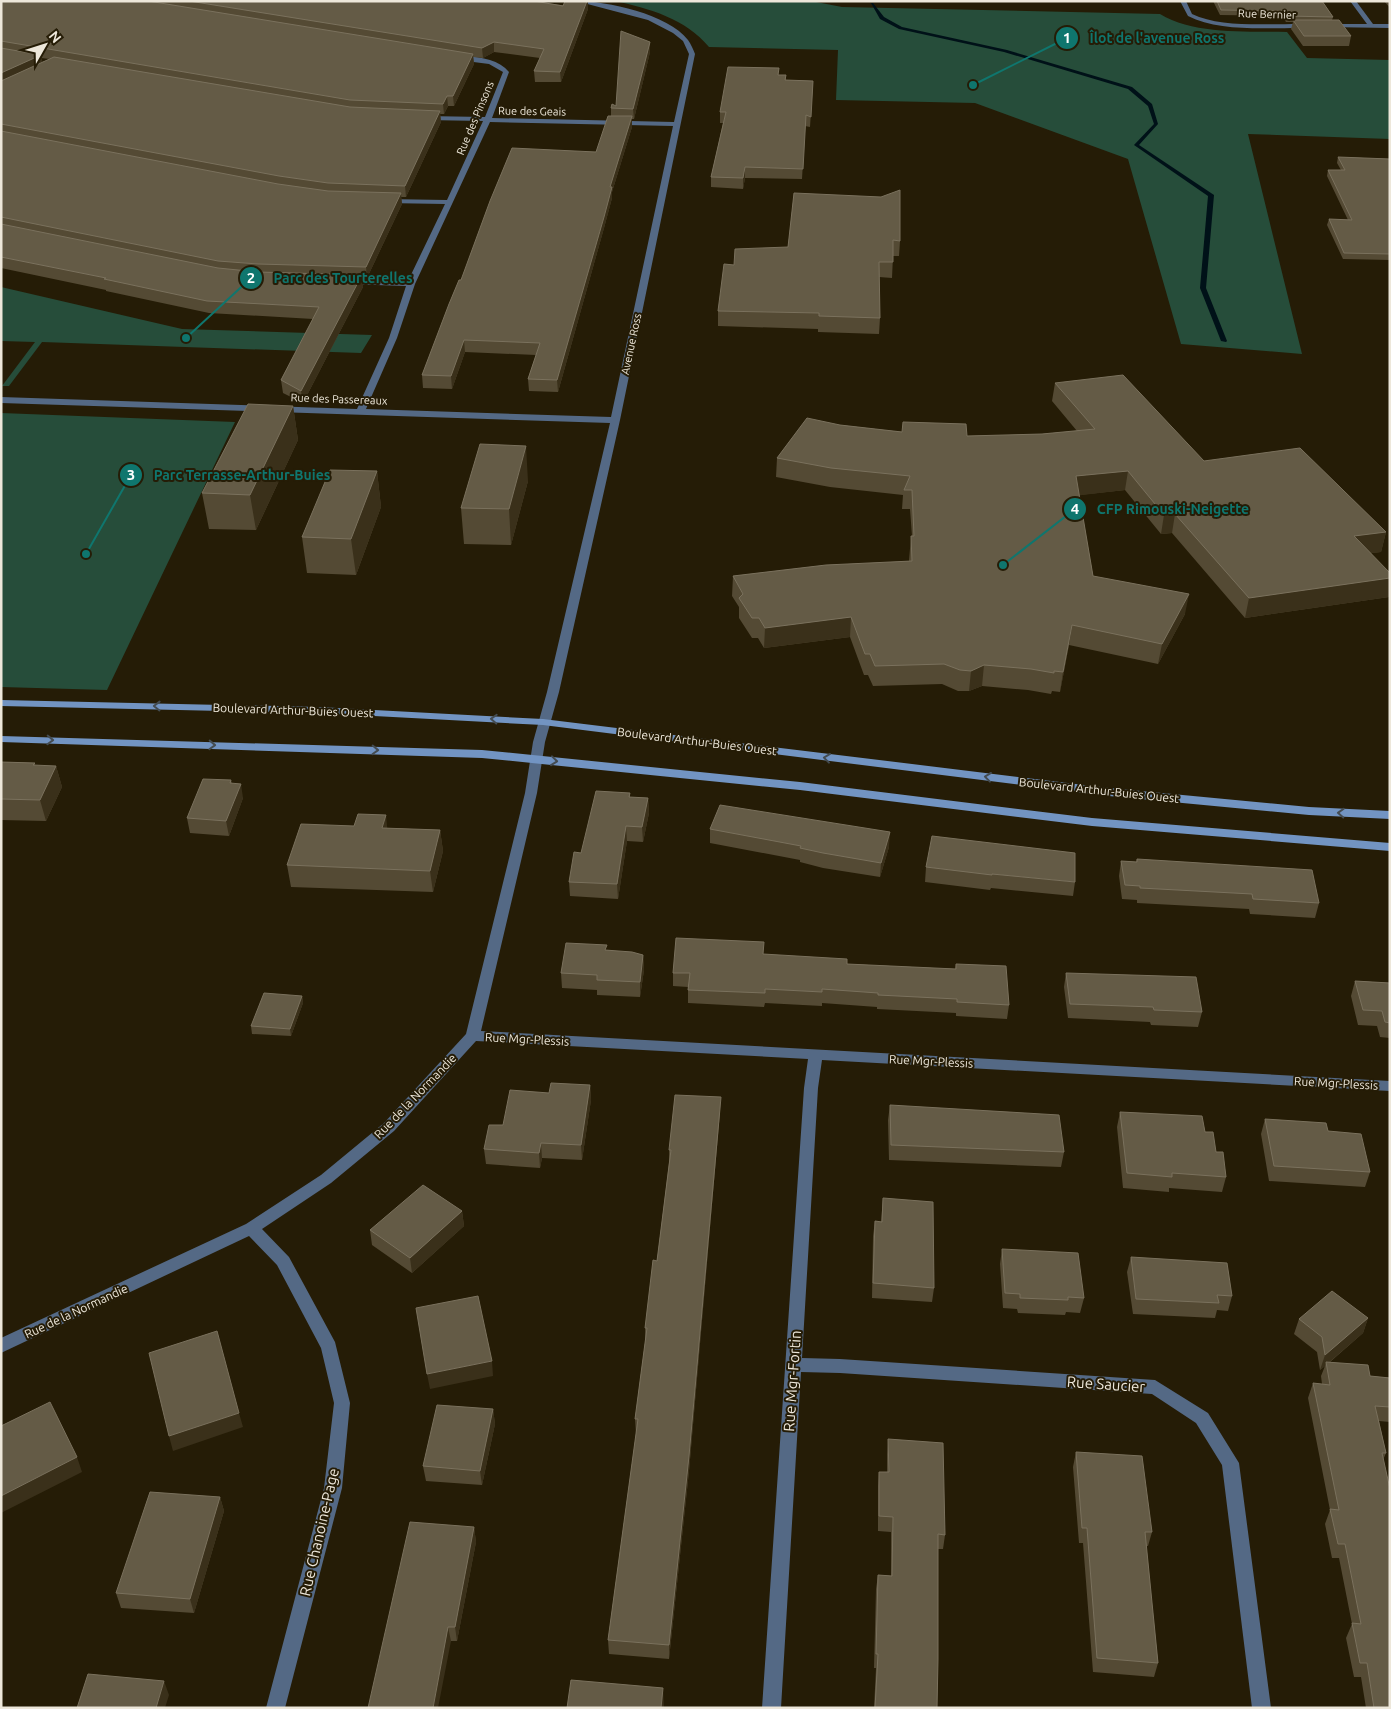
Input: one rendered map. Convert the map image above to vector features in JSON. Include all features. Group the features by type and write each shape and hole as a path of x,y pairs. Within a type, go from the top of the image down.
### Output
{"street":[{"name":"Avenue Ross","path":"535,758 543,722 554,692 615,420 692,54 686,41 673,30 656,21 579,1"},
{"name":"Rue Bernier","path":"1183,1 1190,14 1198,19 1215,22 1259,25 1390,26"},
{"path":"1353,1 1371,26"},
{"name":"Rue des Pinsons","path":"362,411 393,338 411,284 488,120 506,72 502,66 492,63 454,57"},
{"name":"Rue des Geais","path":"414,118 677,124"},
{"path":"372,200 450,202"},
{"path":"335,282 411,284"},
{"name":"Rue des Passereaux","path":"1,400 615,420"},
{"name":"Boulevard Arthur-Buies Ouest","path":"1,702 318,710 543,722 1109,792 1309,811 1390,815"},
{"path":"1,739 303,747 535,758 800,786 1092,822 1390,847"},
{"name":"Rue de la Normandie","path":"1,1346 251,1228 326,1179 389,1127 473,1036 531,793 535,758"},
{"name":"Rue Mgr-Plessis","path":"473,1036 1390,1086"},
{"name":"Rue Mgr-Fortin","path":"771,1708 811,1088 816,1055"},
{"name":"Rue Chanoine-Page","path":"251,1228 284,1261 329,1347 342,1403 332,1488 275,1708"},
{"name":"Rue Saucier","path":"793,1365 840,1366 1155,1387 1202,1418 1230,1463 1262,1708"}],"green space":[{"path":"614,1 811,1 842,7 1160,14 1189,26 1205,29 1287,32 1307,58 1390,60 1390,139 1248,134 1302,354 1181,344 1128,159 975,103 836,100 838,50 709,47 689,29 666,16"},
{"path":"1,287 182,329 372,335 361,353 42,342 9,386 2,386 35,342 1,341"},
{"path":"1,413 235,422 107,690 1,687"}],"building":[{"path":"148,1 473,54 453,96 447,96 443,104 350,100 1,41 1,2"},
{"path":"189,1 534,1 563,6 565,1 587,1 560,72 534,71 544,49 494,42 482,48"},
{"path":"1217,1 1322,1 1333,17 1287,16 1283,11 1221,10"},
{"path":"1293,20 1339,20 1351,36 1304,36"},
{"path":"621,31 650,42 633,109 611,108 612,104 616,106"},
{"path":"1,48 41,55 1,73"},
{"path":"54,57 350,107 440,111 405,186 328,183 279,176 1,124 1,81"},
{"path":"728,67 779,68 778,75 786,75 785,80 813,81 811,117 806,115 803,169 745,167 743,178 711,177 726,112 720,112"},
{"path":"608,116 632,116 610,187 612,187 604,217 557,380 528,379 540,343 464,340 451,376 422,375 512,148 596,152"},
{"path":"1,131 278,184 328,191 401,193 366,267 218,261 1,217"},
{"path":"1338,157 1390,159 1390,254 1344,253 1329,219 1352,220 1328,170 1345,170"},
{"path":"900,190 900,241 893,240 893,262 879,262 880,318 819,316 819,313 718,311 724,264 734,265 735,249 788,247 794,193 881,197"},
{"path":"1,224 218,268 258,272 362,275 301,391 281,380 319,307 207,301 1,257"},
{"path":"1123,375 1204,461 1300,448 1386,532 1354,536 1390,573 1390,578 1249,598 1175,514 1164,515 1128,471 1076,476 1093,576 1189,594 1162,644 1072,625 1063,672 1054,671 1054,673 984,665 971,671 960,670 944,664 875,666 870,654 865,654 851,617 765,628 759,618 752,618 739,598 743,594 733,576 826,565 912,561 911,536 914,536 912,490 904,490 910,476 831,468 777,458 807,418 840,425 902,432 903,422 966,424 967,436 1042,434 1095,429 1055,383"},
{"path":"248,404 293,406 250,495 202,493"},
{"path":"480,444 526,446 509,509 461,508"},
{"path":"330,470 377,471 351,539 302,537"},
{"path":"1,762 56,766 40,800 1,799"},
{"path":"203,779 231,780 230,783 241,784 226,821 187,818"},
{"path":"596,791 630,793 629,797 648,798 642,827 626,826 617,884 569,882 574,852 581,853"},
{"path":"720,805 890,832 881,863 823,853 800,848 801,846 710,829"},
{"path":"358,814 386,815 382,828 440,830 430,871 287,865 301,824 354,826"},
{"path":"932,836 1075,853 1075,882 926,867"},
{"path":"1137,859 1312,870 1319,903 1253,899 1252,894 1140,888 1140,886 1125,885 1121,861 1137,862"},
{"path":"676,938 764,942 763,954 847,959 847,964 956,969 956,964 1006,966 1009,1005 957,1002 957,999 878,995 878,993 822,989 822,992 765,989 765,993 688,990 690,973 673,973"},
{"path":"566,943 607,945 605,950 632,952 643,955 640,982 597,980 597,975 561,973"},
{"path":"1066,973 1196,977 1202,1012 1154,1010 1153,1007 1070,1004"},
{"path":"1355,981 1390,983 1390,1023 1385,1022 1382,1011 1363,1010"},
{"path":"264,993 302,996 290,1029 251,1026"},
{"path":"551,1083 590,1085 581,1145 541,1143 539,1153 484,1149 489,1125 503,1125 510,1090 549,1093"},
{"path":"675,1095 721,1097 689,1456 669,1645 608,1640 638,1419 635,1419 647,1328 645,1328 653,1260 657,1261 671,1150 669,1150"},
{"path":"890,1105 1059,1115 1064,1152 891,1145"},
{"path":"1120,1112 1202,1116 1205,1132 1213,1132 1216,1152 1223,1152 1226,1177 1172,1173 1172,1177 1127,1173"},
{"path":"1265,1119 1326,1123 1328,1131 1361,1134 1370,1172 1274,1166"},
{"path":"423,1185 462,1211 410,1258 370,1230"},
{"path":"883,1198 933,1202 934,1288 873,1283 875,1221 882,1222"},
{"path":"1002,1249 1078,1253 1084,1298 1068,1297 1068,1300 1020,1298 1020,1294 1005,1293"},
{"path":"1131,1257 1227,1263 1232,1296 1217,1295 1219,1303 1136,1299"},
{"path":"1332,1291 1368,1318 1325,1355 1322,1337 1299,1319"},
{"path":"478,1296 492,1361 427,1374 416,1308"},
{"path":"217,1331 239,1413 169,1436 149,1353"},
{"path":"1326,1362 1368,1365 1370,1376 1390,1378 1390,1407 1375,1406 1386,1453 1382,1453 1390,1489 1390,1708 1374,1708 1367,1663 1360,1663 1352,1623 1361,1624 1345,1544 1338,1544 1330,1509 1339,1510 1313,1383 1330,1385"},
{"path":"50,1402 77,1457 1,1496 1,1426"},
{"path":"437,1405 493,1409 480,1471 423,1466"},
{"path":"888,1439 943,1443 945,1535 938,1534 937,1708 875,1708 878,1654 876,1654 878,1575 892,1576 893,1517 879,1516 879,1472 889,1472"},
{"path":"1076,1452 1142,1456 1152,1532 1145,1532 1158,1663 1097,1658 1087,1528 1082,1528"},
{"path":"150,1492 220,1497 190,1599 116,1593"},
{"path":"410,1522 474,1527 455,1627 448,1627 433,1708 368,1708"},
{"path":"88,1674 164,1681 156,1708 77,1708"},
{"path":"571,1680 663,1688 661,1708 567,1708"}],"waterway":[{"path":"872,4 882,18 901,28 1005,51 1130,88 1150,105 1156,124 1136,145 1211,195 1203,288 1224,341"}],"place":[{"name":"Îlot de l'avenue Ross","path":"973,85"},
{"name":"Parc des Tourterelles","path":"186,338"},
{"name":"Parc Terrasse-Arthur-Buies","path":"86,554"},
{"name":"CFP Rimouski-Neigette","path":"1003,565"}]}
